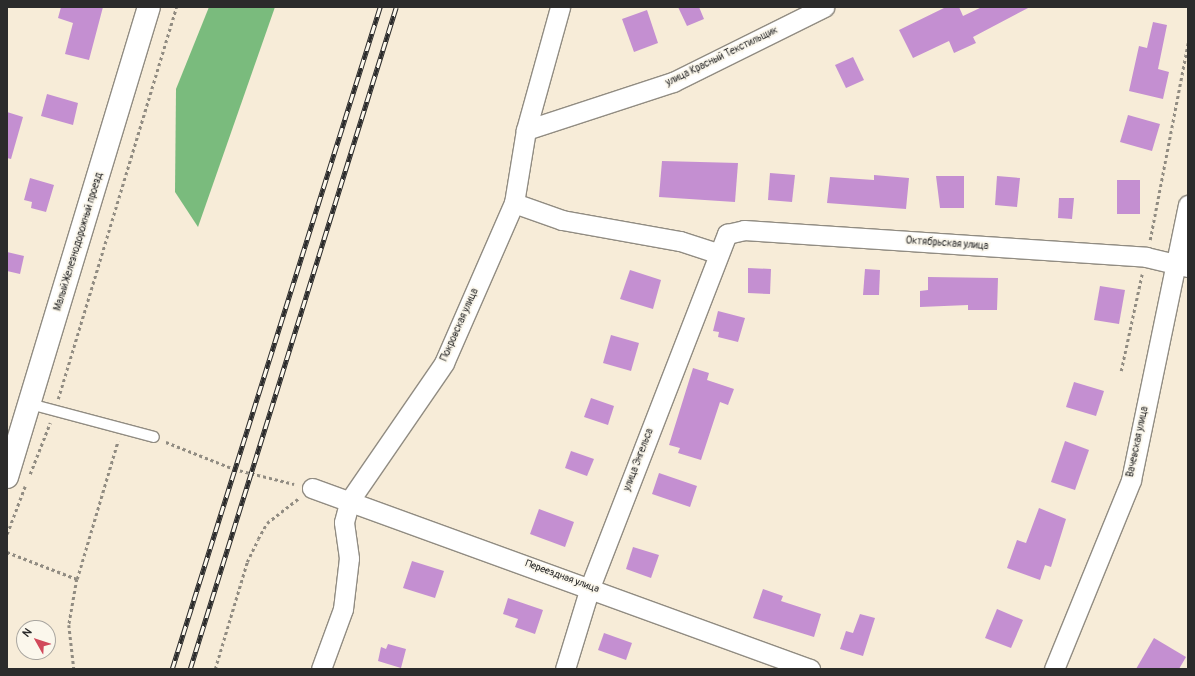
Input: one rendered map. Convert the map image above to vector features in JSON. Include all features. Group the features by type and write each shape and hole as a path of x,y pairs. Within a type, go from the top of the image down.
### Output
{"street":[{"name":"Малый Железнодорожный проезд","path":"7,477 12,441 30,404 149,7"},
{"name":"Покровская улица","path":"321,669 343,609 349,558 344,522 350,500 444,363 514,203 526,130 560,7"},
{"name":"улица Красный Текстильщик","path":"526,130 673,82 824,7"},
{"path":"514,203 562,220 680,241 718,253"},
{"name":"Вачевская улица","path":"1054,669 1131,480 1182,264 1188,205"},
{"name":"Октябрьская улица","path":"718,253 727,234 744,230 1146,257 1182,264"},
{"name":"улица Энгельса","path":"565,669 590,586 718,253"},
{"name":"Переездная улица","path":"312,488 350,500 590,586 810,669"}],"lane":[{"path":"30,404 154,437"}],"path":[{"path":"54,411 176,7"},
{"path":"1121,371 1146,257 1188,42"},
{"path":"74,669 68,625 77,579 122,429"},
{"path":"154,437 234,469 312,488"},
{"path":"215,669 247,562 258,539 267,523 312,488"},
{"path":"7,552 77,579"}],"green space":[{"path":"209,7 275,7 198,227 175,192 176,89"}],"building":[{"path":"61,7 103,7 89,60 65,54 73,23 58,18"},
{"path":"678,7 699,7 704,19 687,26"},
{"path":"946,7 959,7 963,16 982,7 1030,7 973,37 976,43 954,53 949,41 913,58 899,30"},
{"path":"647,10 658,43 634,52 622,19"},
{"path":"1153,22 1167,25 1158,69 1169,72 1163,99 1129,91 1139,46 1147,48"},
{"path":"853,57 864,80 846,88 835,65"},
{"path":"47,94 78,103 73,125 41,116"},
{"path":"7,112 23,117 11,159 7,158"},
{"path":"1128,115 1160,124 1152,151 1120,142"},
{"path":"662,161 738,163 735,202 659,197"},
{"path":"770,173 795,175 792,202 768,200"},
{"path":"874,175 909,178 906,209 827,203 830,177 874,180"},
{"path":"936,176 964,176 964,208 940,208"},
{"path":"997,176 1020,178 1017,207 995,205"},
{"path":"30,178 54,185 46,212 31,208 32,202 24,200"},
{"path":"1117,180 1140,180 1140,214 1117,214"},
{"path":"1059,198 1074,198 1072,219 1058,218"},
{"path":"7,252 24,256 20,274 7,271"},
{"path":"748,268 771,269 770,294 748,293"},
{"path":"865,269 880,270 879,295 863,295"},
{"path":"630,270 661,280 653,309 620,299"},
{"path":"928,277 998,278 997,310 968,310 968,305 920,307 920,291 928,290"},
{"path":"1100,286 1125,290 1119,324 1094,320"},
{"path":"718,311 745,318 738,342 718,337 719,332 713,331"},
{"path":"611,335 639,343 631,371 603,363"},
{"path":"693,368 709,373 707,380 734,389 728,405 720,402 701,460 678,453 680,448 669,445"},
{"path":"1074,382 1104,391 1096,416 1066,407"},
{"path":"591,398 614,406 608,425 584,417"},
{"path":"1065,441 1089,450 1075,490 1051,482"},
{"path":"571,451 594,459 587,476 565,468"},
{"path":"659,473 697,486 690,507 652,494"},
{"path":"1039,508 1066,519 1051,567 1045,565 1040,580 1007,568 1017,540 1026,543"},
{"path":"539,509 574,522 565,547 530,534"},
{"path":"633,547 659,555 651,578 626,569"},
{"path":"412,561 444,571 435,598 403,588"},
{"path":"763,589 783,596 781,601 821,614 814,637 753,618"},
{"path":"508,598 543,610 535,634 515,627 518,619 503,614"},
{"path":"997,609 1023,620 1011,648 985,638"},
{"path":"860,614 875,618 863,656 840,649 846,631 853,633"},
{"path":"604,633 632,643 626,660 598,650"},
{"path":"1154,638 1186,657 1179,669 1136,669"},
{"path":"388,644 406,649 401,668 378,661 381,647 386,649"}],"railway":[{"path":"172,669 380,7"},
{"path":"190,669 396,7"}]}
